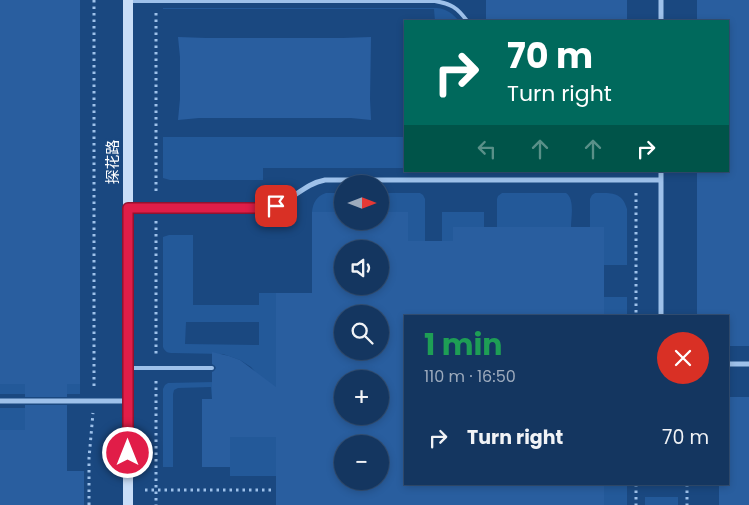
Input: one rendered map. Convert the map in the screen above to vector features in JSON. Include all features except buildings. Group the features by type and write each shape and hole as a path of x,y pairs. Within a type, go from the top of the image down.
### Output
{"street":[{"name":"探花路","path":"128,0 128,505"},
{"path":"661,0 661,20"},
{"path":"661,172 661,315"},
{"path":"128,208 271,207 284,203 312,183 325,180 661,180"},
{"path":"729,364 749,364"},
{"path":"0,401 128,401"}],"lane":[{"path":"128,0 435,1 449,4 460,12 465,20"},
{"path":"128,368 212,368"}],"path":[{"path":"89,505 89,458 94,401 94,0"},
{"path":"156,1 156,505"},
{"path":"636,180 636,315"},
{"path":"636,485 636,505"},
{"path":"688,485 688,505"},
{"path":"128,490 274,490"}],"shaded area":[{"path":"437,8 444,9 458,20 435,20 434,9 163,9"},
{"path":"163,137 404,137 404,168 263,168 263,180 170,180 163,178"},
{"path":"326,193 334,193 334,212 312,212 313,205 320,196"},
{"path":"389,193 420,193 423,195 425,199 425,241 408,241 408,212 389,212"},
{"path":"502,193 566,193 571,199 572,204 571,227 497,227 497,199"},
{"path":"595,193 615,194 625,203 627,209 627,265 604,265 590,227 590,199"},
{"path":"442,212 484,212 484,227 453,227 453,241 442,241"},
{"path":"169,235 193,235 193,305 259,305 259,293 276,293 276,476 230,476 230,399 212,399 211,387 178,388 174,390 173,467 163,467 163,389 168,383 215,382 244,412 244,437 273,437 273,415 263,381 251,367 240,360 223,354 171,353 164,349 163,237","holes":["186,322 259,322 259,345 185,344"]},
{"path":"604,297 627,297 627,315 604,315"},
{"path":"0,384 80,384 80,394 0,394"},
{"path":"0,408 25,408 25,430 0,430"},
{"path":"604,485 627,485 627,505 604,505"},
{"path":"645,497 678,497 678,505 645,505"}],"route":[{"path":"128,453 128,208 267,208 276,206"}]}
